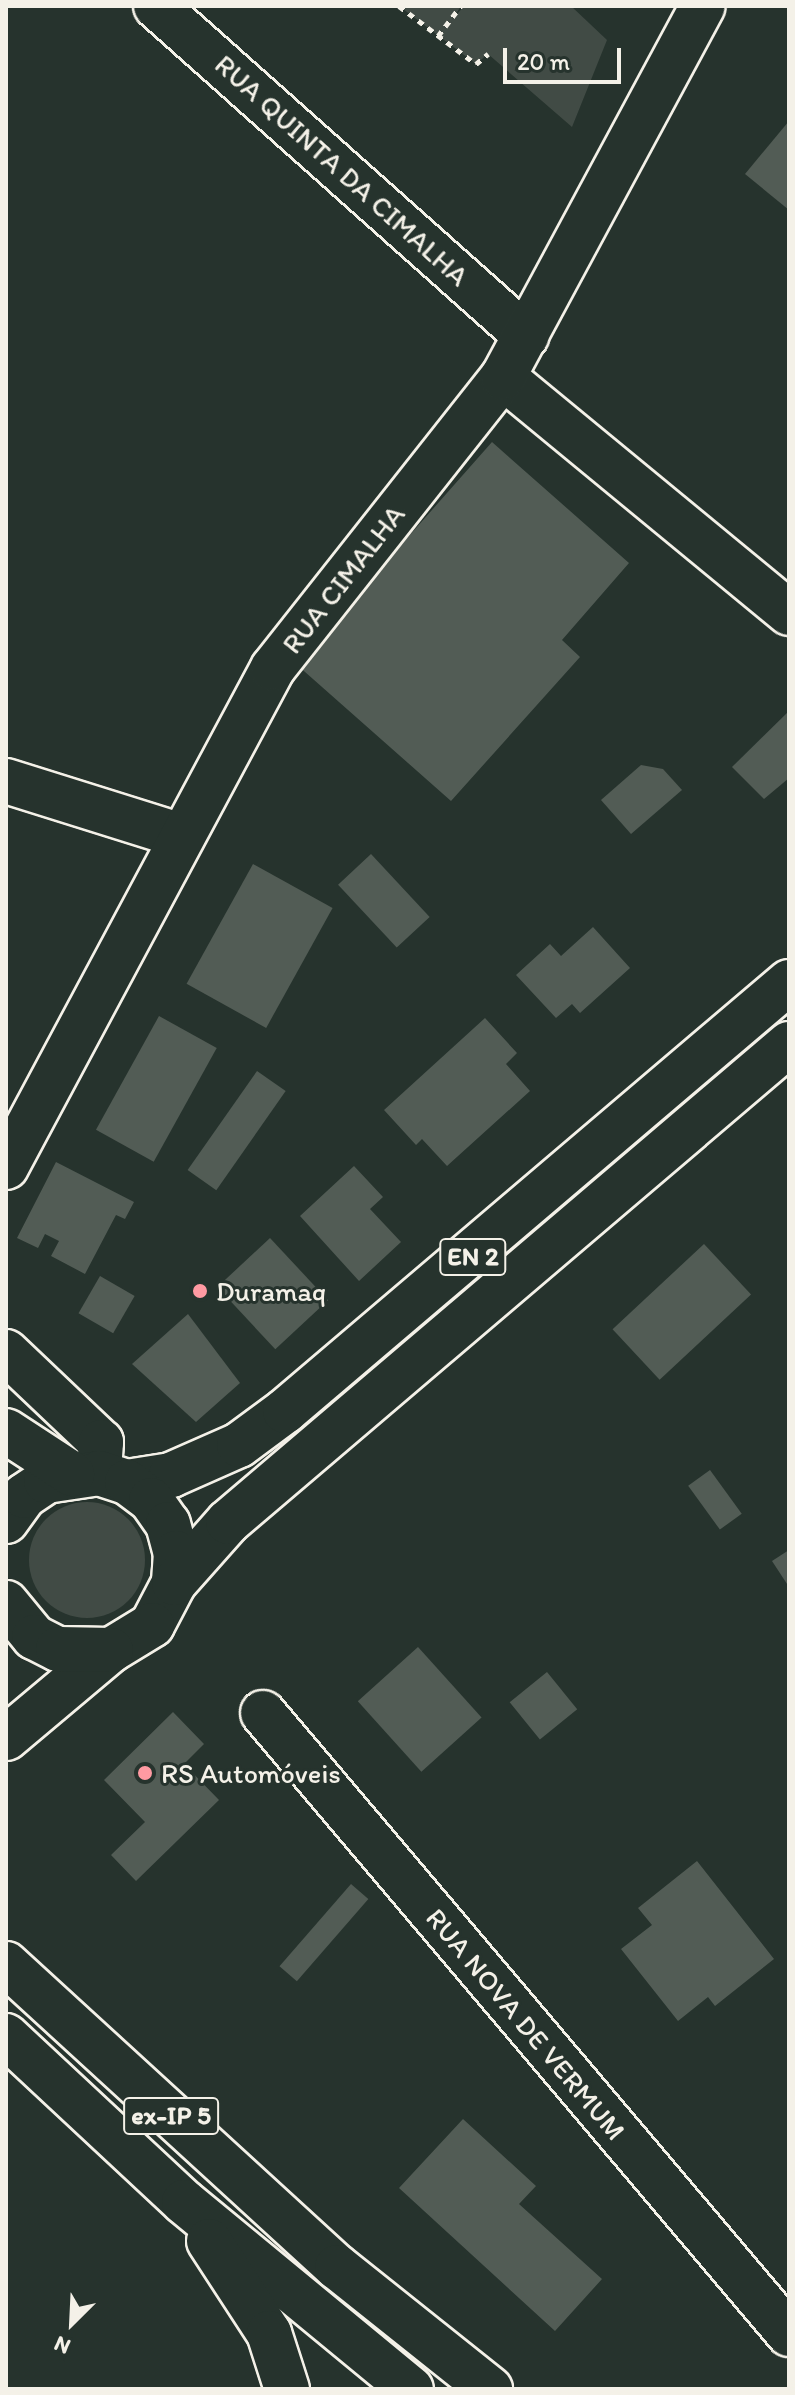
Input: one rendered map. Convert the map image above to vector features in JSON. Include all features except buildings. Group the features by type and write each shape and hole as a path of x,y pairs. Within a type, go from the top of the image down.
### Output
{"main road":[{"name":"RUA QUINTA DA CIMALHA","path":"156,6 526,336"},
{"name":"RUA CIMALHA","path":"6,1167 273,668 503,377 703,6"},
{"path":"503,377 789,613"},
{"path":"6,781 182,836"},
{"name":"EN 2","path":"6,1521 24,1496 99,1476 171,1475 239,1445 285,1411 789,982"},
{"name":"EN 2","path":"6,1738 111,1650 152,1625 174,1583 228,1522 789,1044"},
{"path":"6,1352 101,1442 99,1476 6,1431"},
{"name":"EN 2","path":"99,1476 151,1500 168,1524 176,1553 174,1583"},
{"path":"6,1603 34,1637 58,1649 111,1650"},
{"name":"RUA NOVA DE VERMUM","path":"263,1713 789,2334"},
{"name":"ex-IP 5","path":"6,1964 337,2267 490,2389"},
{"name":"ex-IP 5","path":"6,2036 184,2202 411,2389"},
{"path":"184,2202 269,2333 287,2389"}],"path":[{"path":"399,6 476,64 488,54"},
{"path":"438,36 461,6"}],"shaded area":[{"path":"399,6 461,6 452,20 464,6 571,6 607,40 572,127 488,54 476,64"},
{"path":"87,1502 109,1507 128,1519 140,1538 145,1560 140,1582 128,1601 109,1613 87,1618 65,1613 46,1601 34,1582 29,1560 34,1538 46,1519 65,1507"}],"place":[{"name":"Duramaq","path":"200,1291"},
{"name":"RS Automóveis","path":"145,1773"}]}
